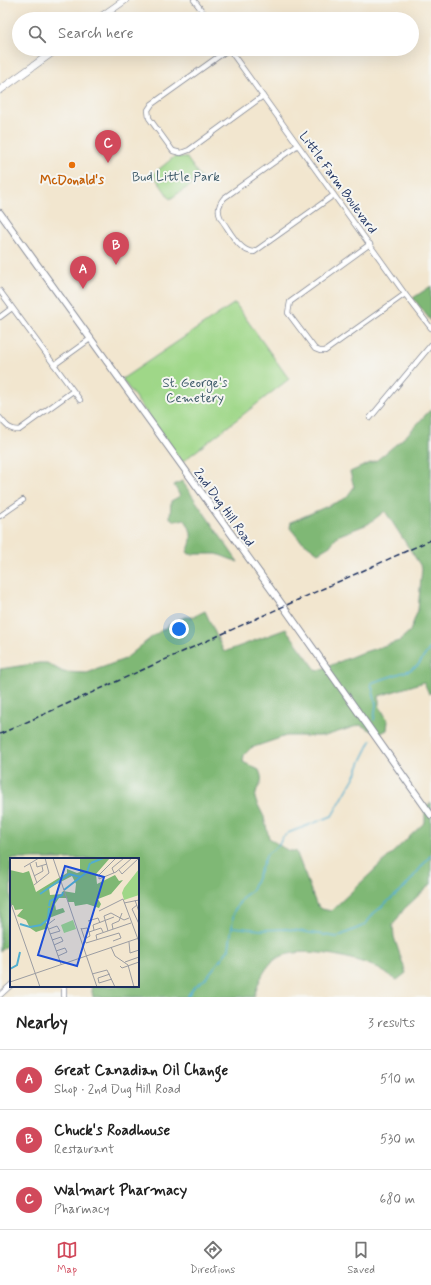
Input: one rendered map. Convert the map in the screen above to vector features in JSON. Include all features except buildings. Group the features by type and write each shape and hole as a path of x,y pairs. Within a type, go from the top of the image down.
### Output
{"main road":[{"path":"108,12 125,0"},
{"path":"0,90 47,56"}],"street":[{"path":"194,0 203,12"},
{"path":"219,56 152,104 148,110 148,118 173,151 184,153 263,96"},
{"name":"Little Farm Boulevard","path":"234,56 431,328"},
{"path":"298,145 224,198 218,206 221,219 242,248 249,252 254,252 334,195"},
{"name":"2nd Dug Hill Road","path":"0,213 281,603 431,815"},
{"path":"370,244 290,302 288,313 315,349 325,351 405,294"},
{"path":"0,291 80,400"},
{"path":"0,317 12,308"},
{"path":"54,366 90,339"},
{"path":"370,418 431,345"},
{"path":"0,418 6,426 12,430 19,430 73,391"},
{"path":"0,516 23,500"},
{"path":"0,995 10,986"}],"green space":[{"name":"Bud Little Park","path":"174,157 186,157 201,178 170,199 153,174"},
{"path":"431,286 431,321 413,298"},
{"name":"St. George's Cemetery","path":"235,303 289,379 182,462 122,379"},
{"path":"431,409 431,693 429,694 424,682 379,696 379,705 388,721 387,730 379,734 360,725 325,736 286,736 251,748 244,755 243,762 259,770 261,782 257,789 255,799 264,817 269,838 289,851 296,851 316,904 322,909 331,911 425,822 425,807 431,803 431,884 404,909 393,925 394,937 406,973 397,980 373,966 348,958 306,952 281,956 272,962 261,978 254,997 93,997 91,987 139,987 139,858 10,858 10,943 0,951 0,669 47,663 63,672 87,673 125,659 153,636 174,622 185,617 193,617 205,611 224,652 286,629 317,671 358,654 399,641 410,631 418,610 422,568 385,511 368,524 337,536 330,546 318,553 299,539 290,528 291,522 346,498 354,487 350,472 377,460 406,436"},
{"path":"182,481 238,562 217,554 189,554 187,552 191,535 187,523 184,519 176,521 170,518 171,501 180,496 174,485"}],"waterway":[{"path":"374,720 376,704 371,683 410,670 418,665 431,647"},
{"path":"187,997 194,987 205,979 229,949 234,911 243,897 252,890 267,854 279,845 282,838 288,833 332,816 356,774 371,741"},
{"path":"233,927 261,930 286,929 337,937 365,925 373,914 405,887 431,855"}],"railway":[{"path":"0,734 431,540"}],"place":[{"name":"Walmart Pharmacy","path":"108,163"},
{"name":"McDonald's","path":"72,165"},
{"name":"Chuck's Roadhouse","path":"116,265"},
{"name":"Great Canadian Oil Change","path":"83,289"}]}
